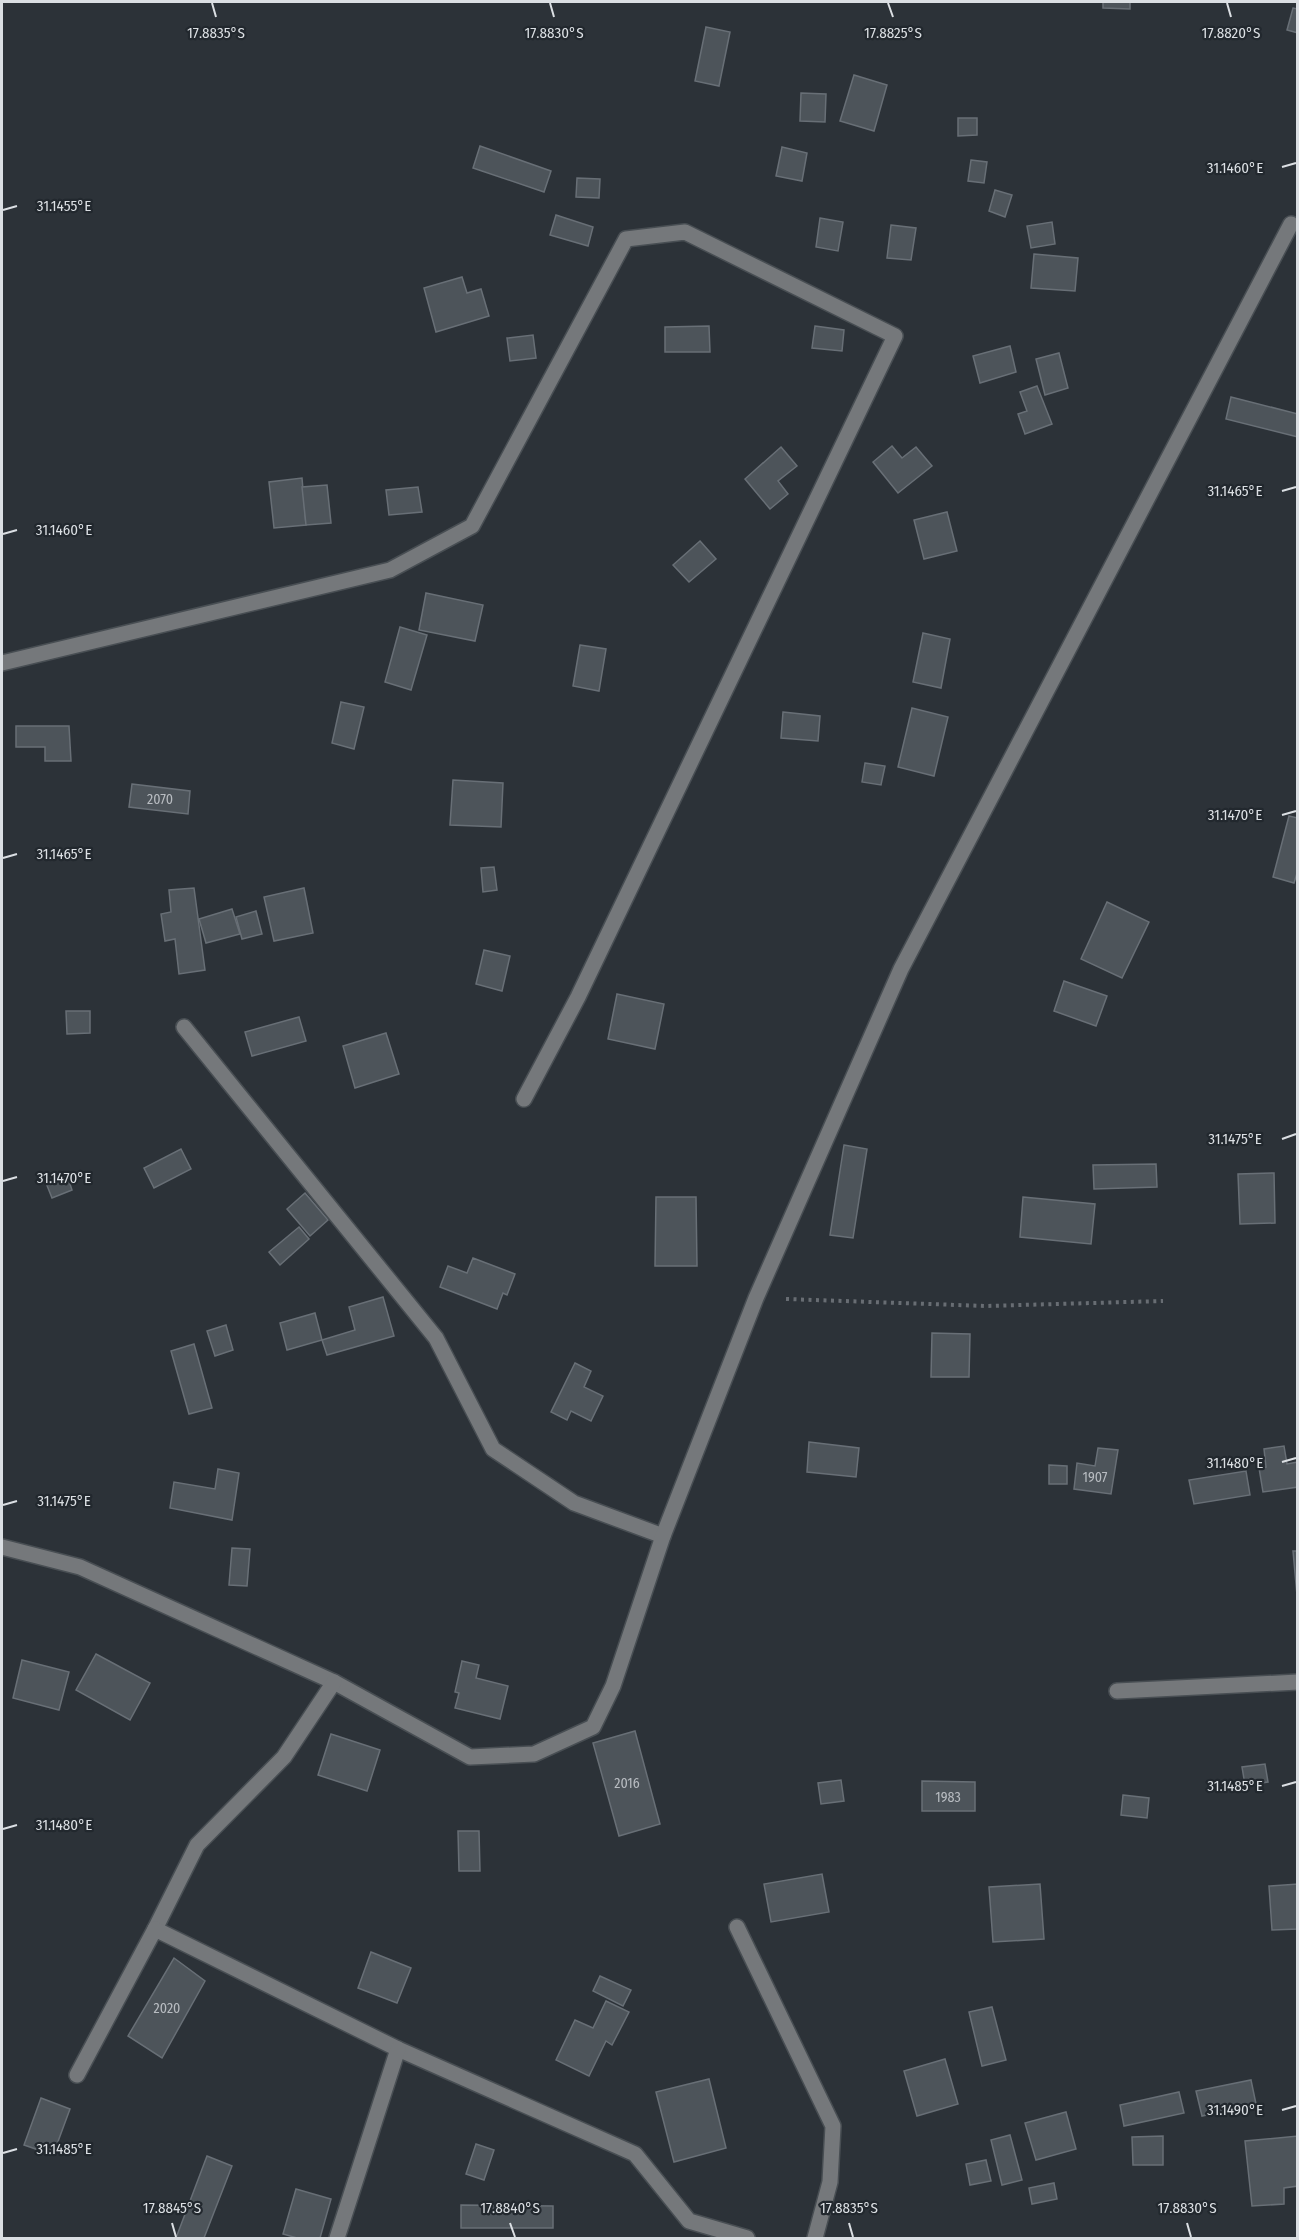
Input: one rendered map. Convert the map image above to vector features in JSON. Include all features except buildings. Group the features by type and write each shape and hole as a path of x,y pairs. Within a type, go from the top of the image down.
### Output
{"street":[{"path":"2,1547 80,1567 334,1682 470,1757 534,1754 593,1727 613,1686 663,1536 756,1298 902,969 1291,224"},
{"path":"2,663 390,570 472,526 626,239 685,232 895,336 578,997 524,1099"},
{"path":"184,1027 436,1338 493,1449 574,1503 663,1536"},
{"path":"77,2075 197,1845 284,1757 334,1682"},
{"path":"1117,1691 1298,1682"},
{"path":"737,1927 833,2126 830,2182 815,2238"},
{"path":"155,1929 398,2049 635,2154 689,2221 747,2238"},
{"path":"337,2238 398,2049"}],"path":[{"path":"756,1298 986,1306 1163,1301"}]}
